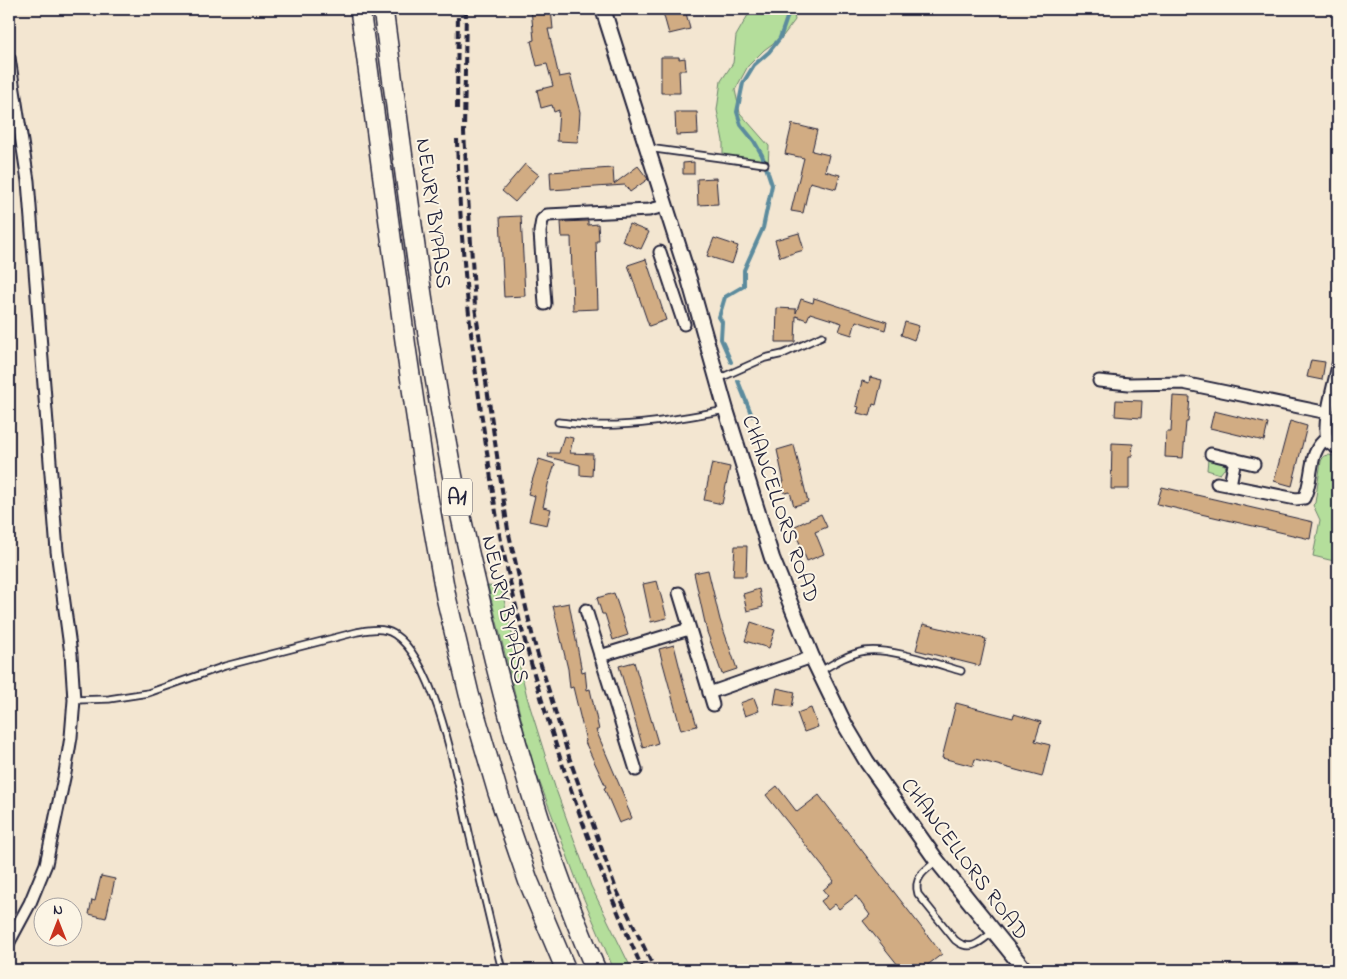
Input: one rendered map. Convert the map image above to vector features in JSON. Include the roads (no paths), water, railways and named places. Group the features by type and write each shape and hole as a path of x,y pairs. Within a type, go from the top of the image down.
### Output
{"highway":[{"name":"NEWRY BYPASS","path":"360,9 406,348 428,497 446,597 469,694 498,793 528,880 566,970"},
{"name":"NEWRY BYPASS","path":"383,9 432,358 447,448 466,541 496,669 519,754 550,853 596,970"}],"street":[{"name":"CHANCELLORS ROAD","path":"603,9 689,279 726,410 772,558 812,657 845,725 867,762 937,861 1026,970"},
{"path":"9,58 12,96 28,181 56,550 71,654 74,700 71,737 65,773 46,864 30,903 9,942"},
{"path":"545,304 540,232 542,220 547,215 649,210 665,206"},
{"path":"660,252 684,324"},
{"path":"671,285 689,279"},
{"path":"1338,365 1328,413 1327,438 1330,444 1338,448"},
{"path":"1099,381 1130,384 1182,383 1328,413"},
{"path":"1217,483 1296,499 1304,498 1315,451 1321,442 1327,438"},
{"path":"1211,454 1254,464"},
{"path":"1230,486 1235,460"},
{"path":"679,593 688,629 713,705"},
{"path":"586,610 636,770"},
{"path":"600,656 688,629"},
{"path":"710,693 812,657"}],"lane":[{"path":"647,148 765,164"},
{"path":"718,379 765,358 783,354 822,336"},
{"path":"558,422 620,425 674,420 726,410"},
{"path":"74,700 109,699 148,692 225,666 357,632 379,629 393,634 408,647 420,666 429,686 447,739 502,970"},
{"path":"819,672 843,658 867,651 896,653 961,671"},
{"path":"937,861 919,876 916,887 918,894 955,940 962,946 970,946 980,942 994,931"}],"waterway":[{"path":"731,362 721,339 722,322 719,317 725,297 744,286 744,270 763,228 772,185 762,155 741,125 737,112 743,83 754,65 769,52 780,38 789,12 794,9"},
{"path":"738,381 752,416"}],"railway":[{"path":"457,109 458,9"},
{"path":"466,9 464,133 475,307 508,530 534,642 570,760 616,889 655,970"},
{"path":"457,139 461,218 471,335 481,413 503,550 529,657 562,764 600,869 643,970"}]}
